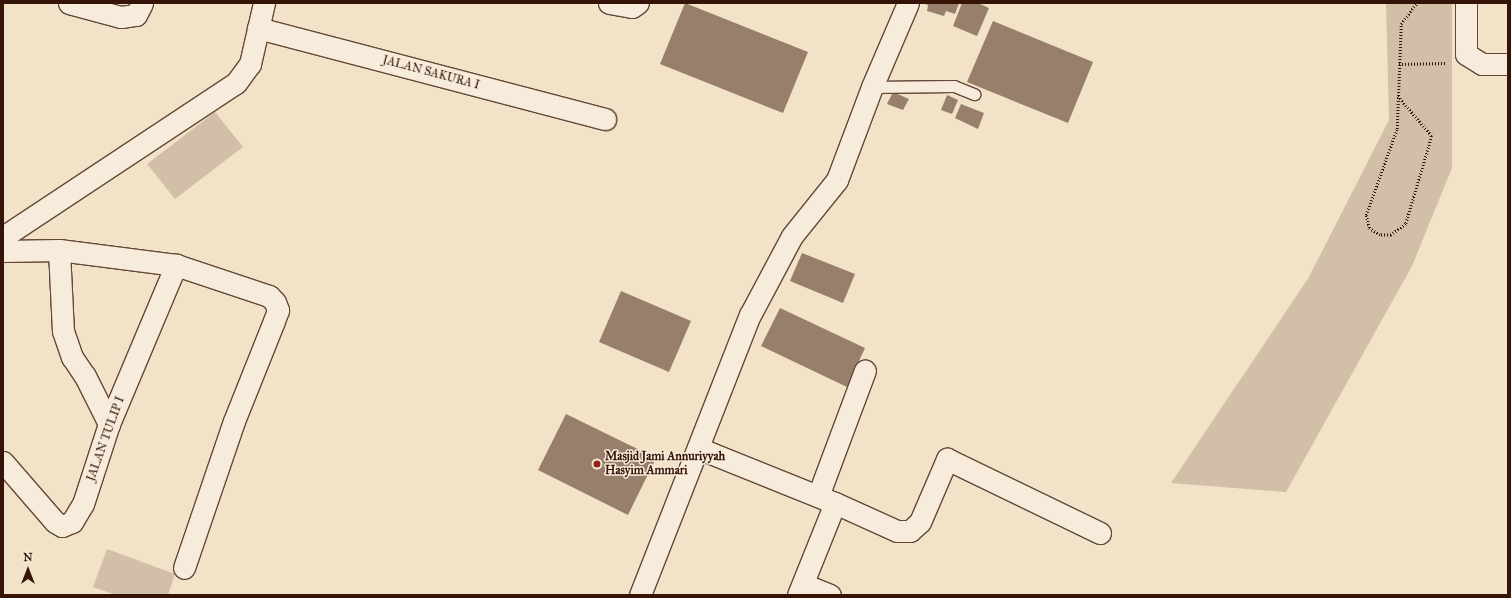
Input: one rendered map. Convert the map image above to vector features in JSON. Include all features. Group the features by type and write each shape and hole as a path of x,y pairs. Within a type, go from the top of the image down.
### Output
{"street":[{"path":"69,3 121,17 136,14 142,3"},
{"path":"3,237 236,83 250,64 264,3"},
{"path":"609,3 632,7 638,3"},
{"path":"640,595 750,315 792,236 837,180 872,87 908,3"},
{"path":"1466,3 1466,54 1482,64 1508,64"},
{"name":"JALAN SAKURA I","path":"258,28 605,119"},
{"path":"3,251 59,250 176,265 268,296 275,302 278,310 234,421 184,568"},
{"path":"59,250 63,331 72,357 85,376 109,424"},
{"name":"JALAN TULIP I","path":"3,462 56,522 62,526 69,525 83,504 109,424 176,265"},
{"path":"830,595 800,589 865,370"},
{"path":"698,448 826,499 897,530 910,531 920,522 947,459 1100,533"}],"lane":[{"path":"872,87 954,86 974,94"}],"path":[{"path":"1398,96 1432,136 1406,224 1391,235 1380,235 1369,228 1366,215 1397,129 1398,96 1399,64 1401,24 1416,3"},
{"path":"1399,64 1455,63 1466,54"}],"shaded area":[{"path":"1386,3 1452,3 1452,168 1412,266 1286,492 1171,483 1309,277 1389,120"},
{"path":"215,112 243,147 175,199 147,164"},
{"path":"107,549 175,574 168,595 116,595 93,587"}],"building":[{"path":"685,3 808,52 783,113 660,64"},
{"path":"922,3 959,3 955,14 946,11 944,16 927,11 928,5"},
{"path":"962,3 978,3 989,8 977,36 953,26"},
{"path":"993,21 1093,62 1068,123 967,82"},
{"path":"893,92 909,99 903,110 887,104"},
{"path":"947,95 958,100 952,114 941,110"},
{"path":"961,104 984,113 978,129 955,118"},
{"path":"802,253 855,274 843,303 790,281"},
{"path":"621,291 691,321 669,372 599,342"},
{"path":"780,308 865,348 847,387 761,346"},
{"name":"Masjid Jami Annuriyyah Hasyim Ammari","path":"566,414 656,458 628,515 538,470"}],"place":[{"name":"Masjid Jami Annuriyyah Hasyim Ammari","path":"597,464"}]}
